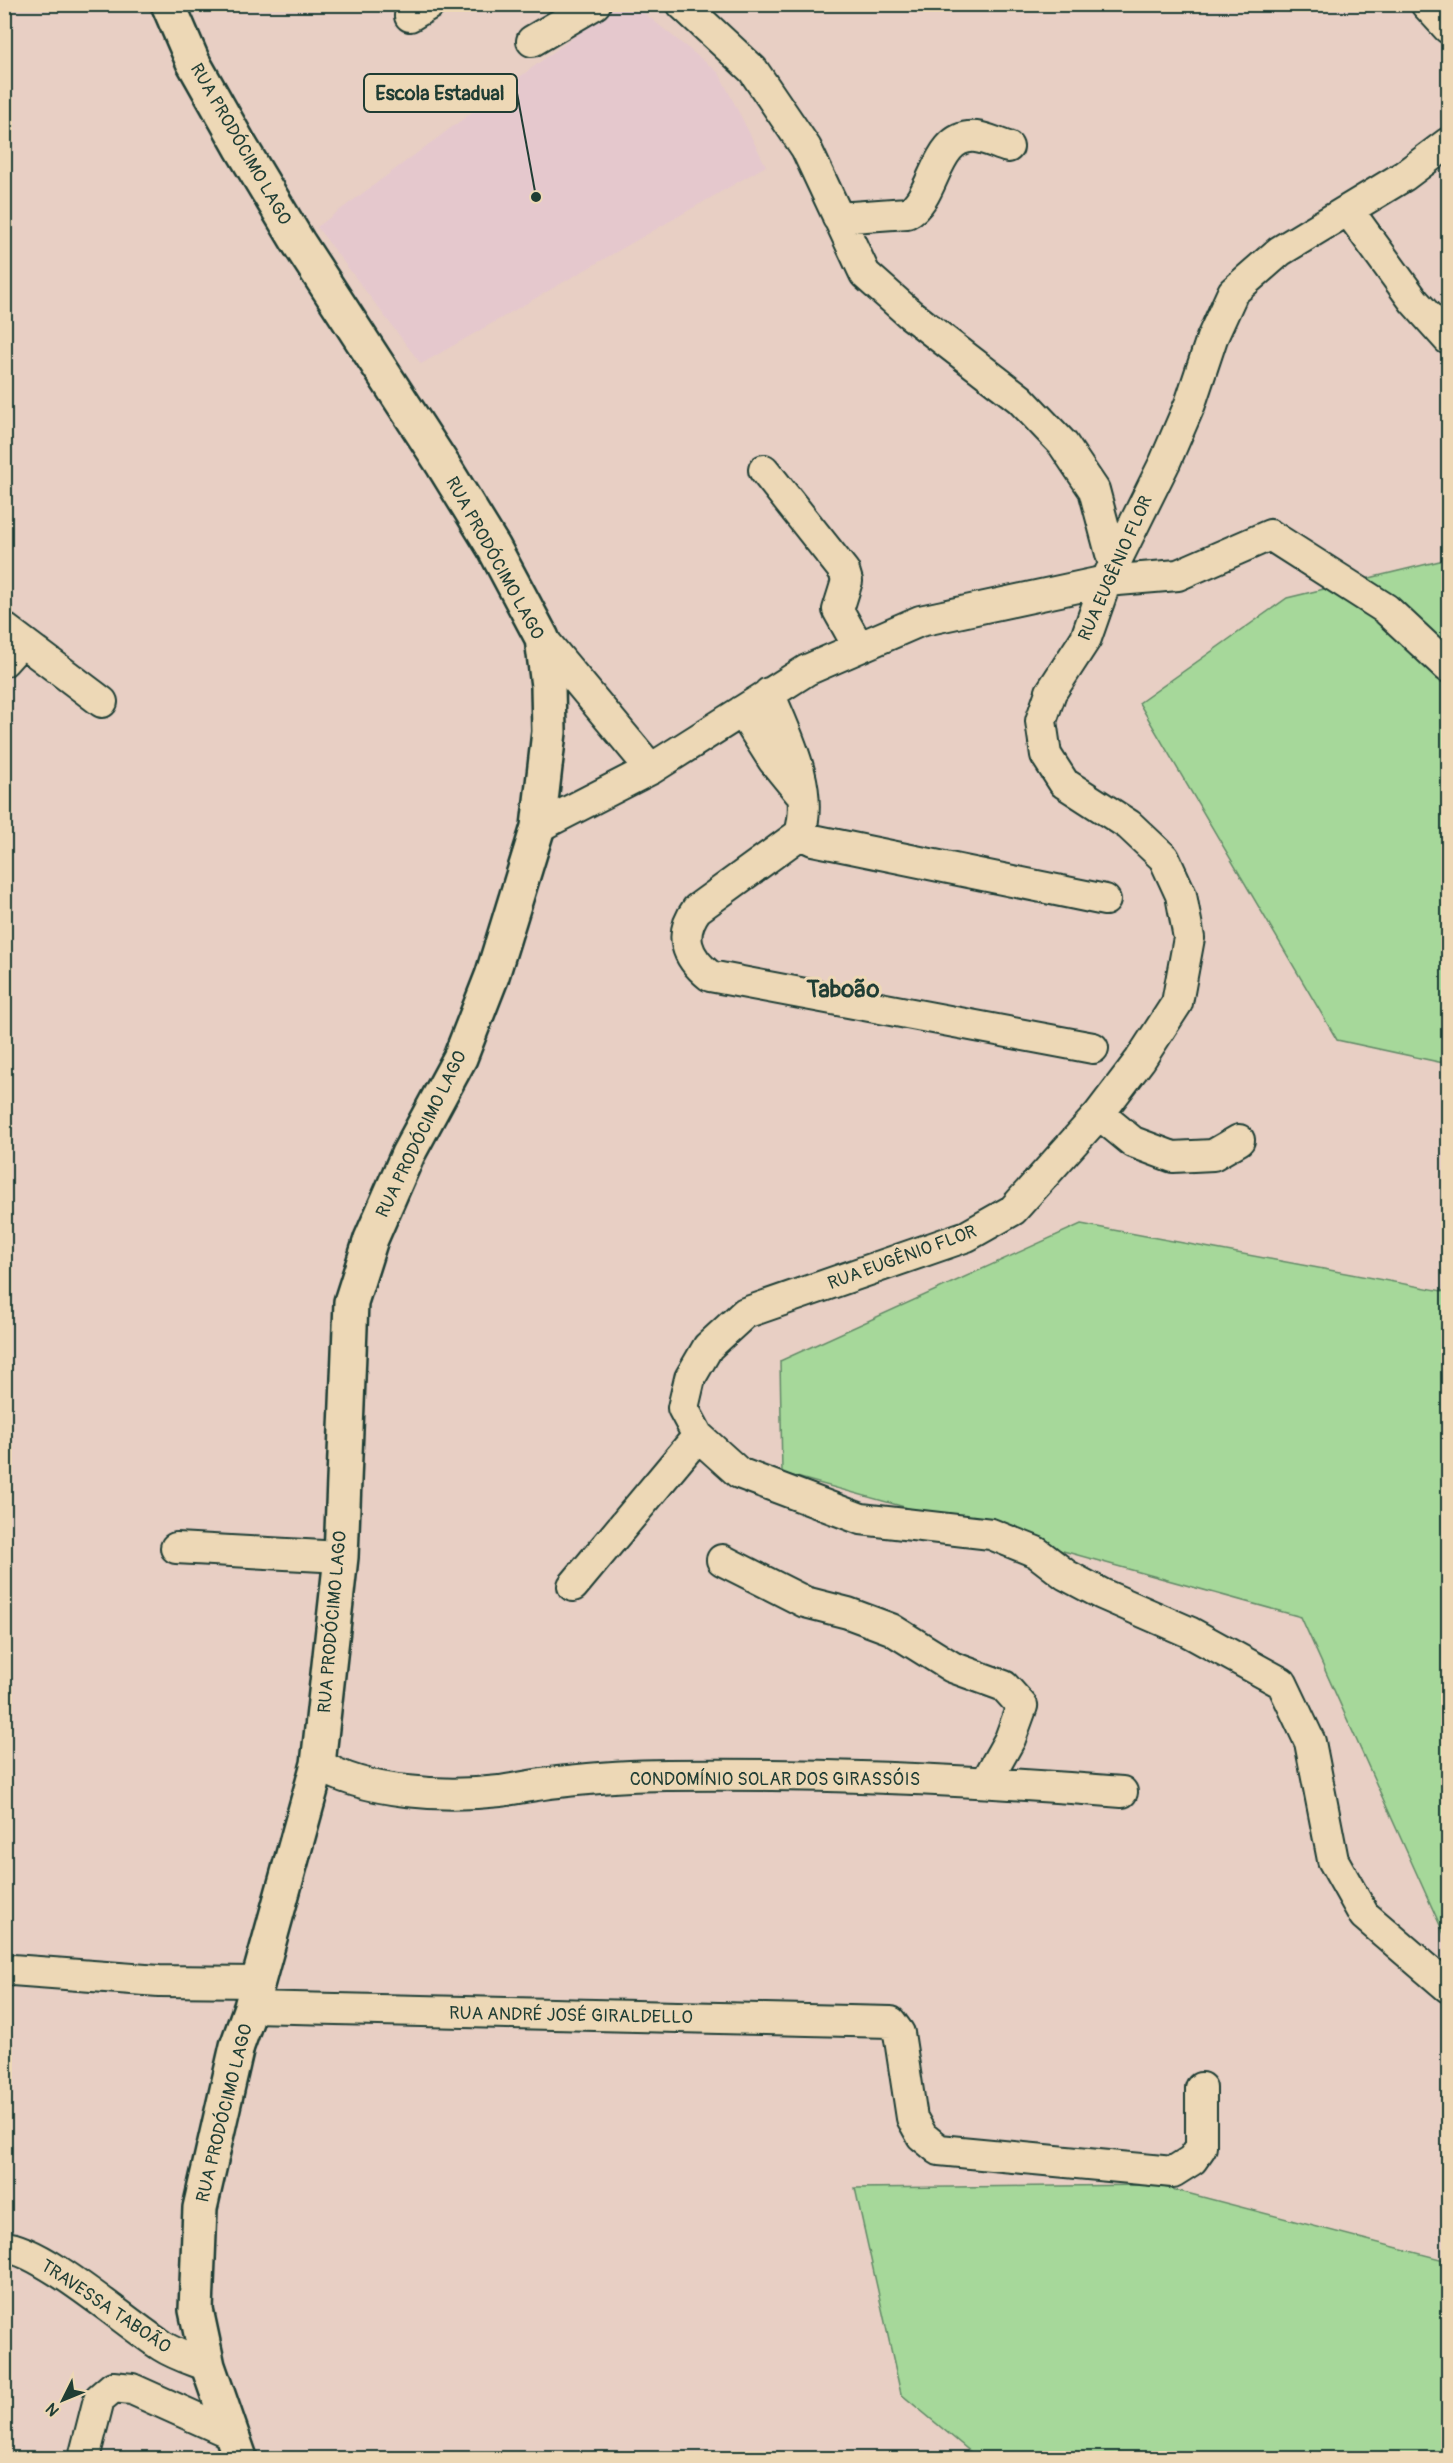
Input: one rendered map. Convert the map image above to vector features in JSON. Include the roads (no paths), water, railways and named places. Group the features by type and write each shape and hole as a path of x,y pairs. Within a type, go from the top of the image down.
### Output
{"main road":[{"name":"RUA PRODÓCIMO LAGO","path":"168,4 193,62 241,147 298,242 443,465 494,548 542,639 548,686 549,732 538,827 492,976 460,1058 408,1154 371,1239 351,1302 341,1557 318,1764 255,1994 237,2046 200,2208 196,2310 208,2366 235,2446"}],"street":[{"path":"532,41 596,4"},
{"path":"682,4 753,70 806,148 865,274 910,314 1020,399 1063,444 1094,490 1110,573"},
{"path":"1426,4 1449,28"},
{"path":"838,218 907,213 916,208 943,154 959,141 974,137 1008,147"},
{"name":"RUA EUGÊNIO FLOR","path":"1449,143 1404,176 1280,251 1233,292 1212,338 1190,404 1165,462 1110,573 1086,638 1051,692 1041,721 1046,755 1064,783 1129,825 1164,858 1181,895 1189,938 1177,1003 1140,1060 1099,1114 1013,1210 967,1236 745,1313 708,1347 690,1378 683,1408 698,1436 739,1473 861,1519 991,1534 1036,1552 1066,1575 1102,1594 1190,1632 1282,1683 1310,1742 1333,1860 1364,1915 1449,1987"},
{"path":"1348,210 1414,301 1449,339"},
{"path":"764,470 844,570 847,581 838,610 858,646"},
{"path":"538,827 651,769 807,670 920,621 1110,573 1178,575 1270,535 1386,609 1449,667"},
{"path":"542,639 651,769"},
{"path":"10,644 102,702"},
{"path":"770,693 782,754"},
{"path":"742,711 782,754 799,767 801,795 806,814 800,834 697,909 687,923 687,945 695,964 710,976 1093,1048"},
{"path":"800,834 813,840 1105,900"},
{"path":"1099,1114 1133,1142 1173,1157 1212,1155 1239,1140"},
{"path":"573,1587 698,1436"},
{"path":"176,1548 341,1557"},
{"path":"722,1560 805,1602 848,1613 891,1629 952,1667 1004,1686 1022,1707 1010,1738 986,1782"},
{"name":"CONDOMÍNIO SOLAR DOS GIRASSÓIS","path":"318,1764 331,1772 378,1785 423,1793 497,1791 558,1782 664,1774 986,1782 1122,1792"},
{"name":"RUA ANDRÉ JOSÉ GIRALDELLO","path":"12,1970 159,1981 255,1994 891,2022 899,2033 912,2118 922,2136 939,2150 1173,2172 1192,2160 1201,2147 1201,2088"},
{"name":"TRAVESSA TABOÃO","path":"4,2247 18,2248 48,2265 164,2348 208,2366"},
{"path":"84,2458 99,2399 114,2387 132,2389 235,2446"}],"place":[{"name":"Escola Estadual","path":"536,197"}],"district":[{"name":"Taboão","path":"843,989"}]}
